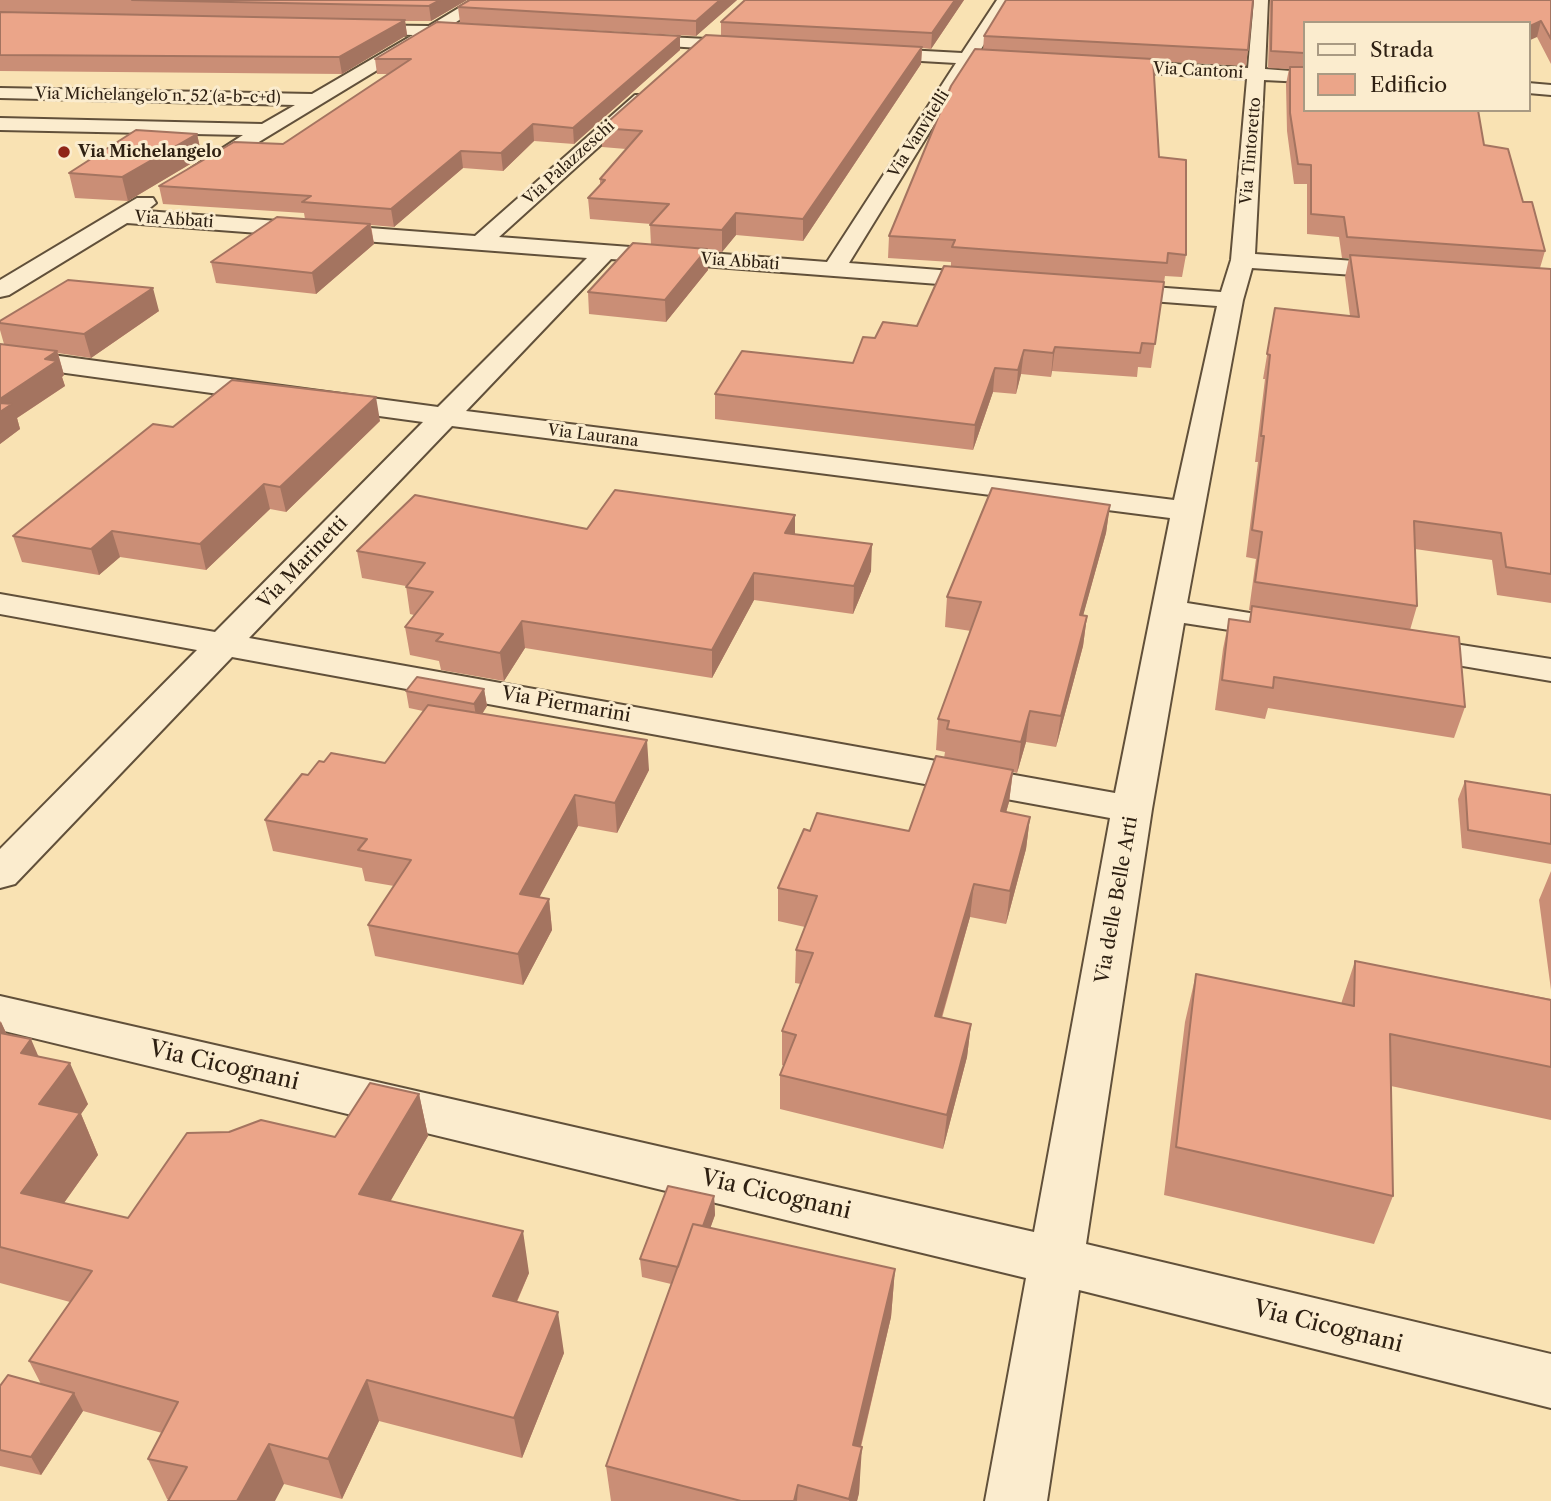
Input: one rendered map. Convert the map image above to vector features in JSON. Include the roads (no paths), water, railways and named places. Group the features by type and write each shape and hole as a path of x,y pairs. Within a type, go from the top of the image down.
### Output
{"street":[{"path":"182,181 483,0"},
{"name":"Via Vanvitelli","path":"834,269 1004,0"},
{"name":"Via Tintoretto","path":"1231,300 1243,260 1261,0"},
{"path":"682,62 721,26"},
{"path":"336,27 501,33"},
{"path":"608,39 758,47"},
{"path":"856,52 1037,62"},
{"name":"Via Cantoni","path":"1078,64 1302,77"},
{"path":"1530,88 1551,90"},
{"name":"Via Palazzeschi","path":"481,242 652,89"},
{"name":"Via Michelangelo n. 52 (a-b-c+d)","path":"0,93 316,100"},
{"path":"0,124 267,130"},
{"path":"0,290 158,195"},
{"name":"Via Abbati","path":"123,216 1012,283"},
{"name":"Via Marinetti","path":"0,873 606,251"},
{"path":"1243,260 1417,272"},
{"path":"1094,289 1231,300"},
{"name":"Via delle Belle Arti","path":"1016,1501 1132,809 1187,510 1231,300"},
{"name":"Via Laurana","path":"0,356 446,417 1187,510"},
{"name":"Via Piermarini","path":"0,604 225,642 1132,809"},
{"path":"1169,611 1319,634"},
{"path":"1374,642 1551,670"},
{"name":"Via Cicognani","path":"0,1013 1056,1261 1551,1381"}],"place":[{"name":"Via Michelangelo","path":"64,152"}]}
